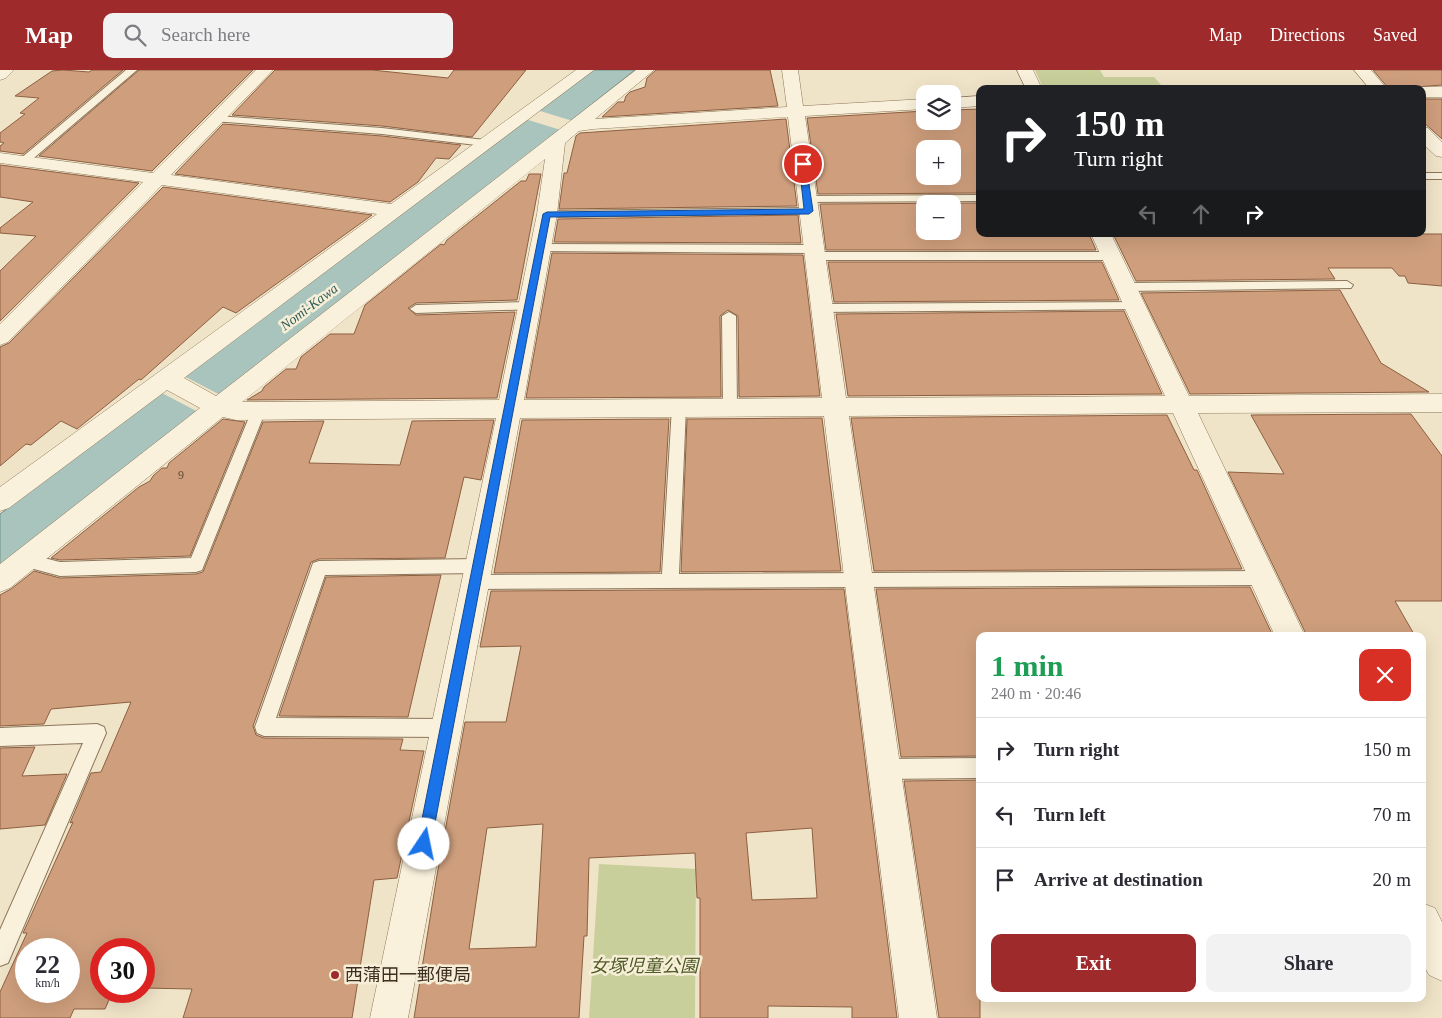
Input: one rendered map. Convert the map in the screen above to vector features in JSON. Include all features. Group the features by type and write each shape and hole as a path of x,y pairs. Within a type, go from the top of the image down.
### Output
{"street":[{"path":"0,75 6,70"},
{"path":"1,335 265,70"},
{"path":"0,501 169,381 394,210 485,143 530,113 586,70"},
{"path":"0,580 646,70"},
{"path":"790,70 918,1018"},
{"path":"1025,70 1032,85"},
{"path":"1362,70 1375,85"},
{"path":"1426,92 1442,92"},
{"path":"961,102 976,101"},
{"path":"530,113 567,131 593,124 916,105"},
{"path":"389,1018 478,574 540,248 567,131"},
{"path":"1426,136 1442,152"},
{"path":"0,158 394,210"},
{"path":"1103,237 1288,632"},
{"path":"169,381 217,407 236,411 1182,406 1442,402"},
{"path":"1426,929 1442,962"}],"lane":[{"path":"24,161 132,70"},
{"path":"217,119 382,131 485,143"},
{"path":"1426,176 1442,176"},
{"path":"547,214 976,198"},
{"path":"540,248 1112,256"},
{"path":"822,308 1131,297 1347,285"},
{"path":"416,308 529,306"},
{"path":"729,316 730,407"},
{"path":"670,582 679,408"},
{"path":"40,564 60,569 196,565 259,410"},
{"path":"447,728 264,728 319,568 670,582 1262,578"},
{"path":"0,737 97,733 0,955"},
{"path":"884,769 976,768"}],"green space":[{"path":"1035,70 1100,70 1104,77 1154,77 1161,85 1042,85"},
{"name":"女塚児童公園","path":"599,864 696,869 695,1018 589,1018"}],"water":[{"name":"Nomi-Kawa","path":"594,70 635,70 0,571 0,514"}],"pier":[{"path":"537,110 576,122 564,131 525,119"},
{"path":"182,375 226,398 204,415 160,392"}],"building":[{"path":"92,70 123,70 23,154 0,151 0,146 4,143 0,142 0,133 25,114 20,113 39,98 15,96 52,71 89,72"},
{"path":"139,70 253,70 152,171 39,156"},
{"path":"275,70 372,70 448,78 454,70 526,70 472,137 382,126 232,115"},
{"path":"656,70 770,70 778,106 602,117 618,102 624,102 630,92 645,87 647,78"},
{"path":"1373,70 1442,70 1442,85 1386,85"},
{"path":"1426,99 1442,99 1442,139 1426,125"},
{"path":"976,109 976,193 818,194 807,118 916,112 916,130 961,130 961,110"},
{"path":"786,119 797,206 559,209 564,173 567,173 576,136 580,133"},
{"path":"223,124 382,136 461,145 449,159 436,158 418,182 390,202 175,174"},
{"path":"0,165 139,183 0,321 0,271 36,236 0,233 0,228 33,202 0,197"},
{"path":"529,174 541,174 517,300 416,303 408,308 416,315 515,312 497,398 247,400 262,391 264,387 286,369 296,369 301,357 330,334 354,334 365,305 441,244 444,245 447,240 521,181 526,181"},
{"path":"163,187 372,215 236,313 223,307 141,380 139,379 77,429 61,421 31,445 26,444 0,466 0,347 9,343"},
{"path":"916,203 916,240 961,240 961,203 976,203 976,237 1090,237 1096,250 826,250 820,204"},
{"path":"798,215 801,243 554,242 558,219"},
{"path":"1426,234 1442,234 1442,286 1408,283 1405,276 1399,276 1392,268 1328,268 1335,279 1136,281 1114,237 1426,237"},
{"path":"552,253 803,255 820,396 739,397 738,316 728,310 720,316 721,397 526,398"},
{"path":"828,262 1102,262 1119,300 834,302"},
{"path":"1340,290 1381,363 1429,392 1190,394 1141,293"},
{"path":"1124,311 1162,394 848,396 836,314"},
{"path":"1411,414 1442,456 1442,601 1395,601 1413,632 1305,632 1228,472 1284,474 1251,415"},
{"path":"1167,415 1194,470 1197,470 1242,569 874,571 851,418"},
{"path":"822,418 841,571 681,572 687,419"},
{"path":"223,419 245,422 190,556 60,560 51,558 139,487 150,481 162,468 167,468 169,463"},
{"path":"669,419 660,572 494,573 522,420"},
{"path":"494,420 481,480 464,477 445,558 319,559 311,562 253,726 256,735 264,738 403,739 400,750 424,751 397,878 374,880 352,1018 183,1018 192,989 155,988 155,938 90,938 90,1003 108,1003 105,1009 74,1009 70,1018 0,1018 0,992 15,959 15,1003 80,1003 80,938 25,938 27,933 23,933 73,822 70,823 91,773 101,772 131,702 51,709 44,724 0,726 0,595 34,571 60,578 196,574 203,572 263,422 324,421 309,463 400,465 412,421"},
{"path":"441,575 408,717 279,716 326,577"},
{"path":"1250,587 1271,632 976,632 976,756 901,757 876,589"},
{"path":"844,589 897,1018 852,1018 852,1007 768,1006 768,1018 700,1018 700,898 697,898 695,853 589,858 587,936 584,936 579,1018 414,1018 437,875 465,722 506,722 521,646 480,647 491,591","holes":["543,824 536,947 469,949 487,828","812,828 817,898 752,900 746,833"]},
{"path":"35,747 22,776 67,774 45,825 0,829 0,748"},
{"path":"976,780 976,1002 980,1002 980,1018 939,1018 904,781"}],"place":[{"name":"西蒲田一郵便局","path":"335,975"}],"route":[{"path":"424,844 480,566 508,409 547,214 809,211 803,164"}]}
